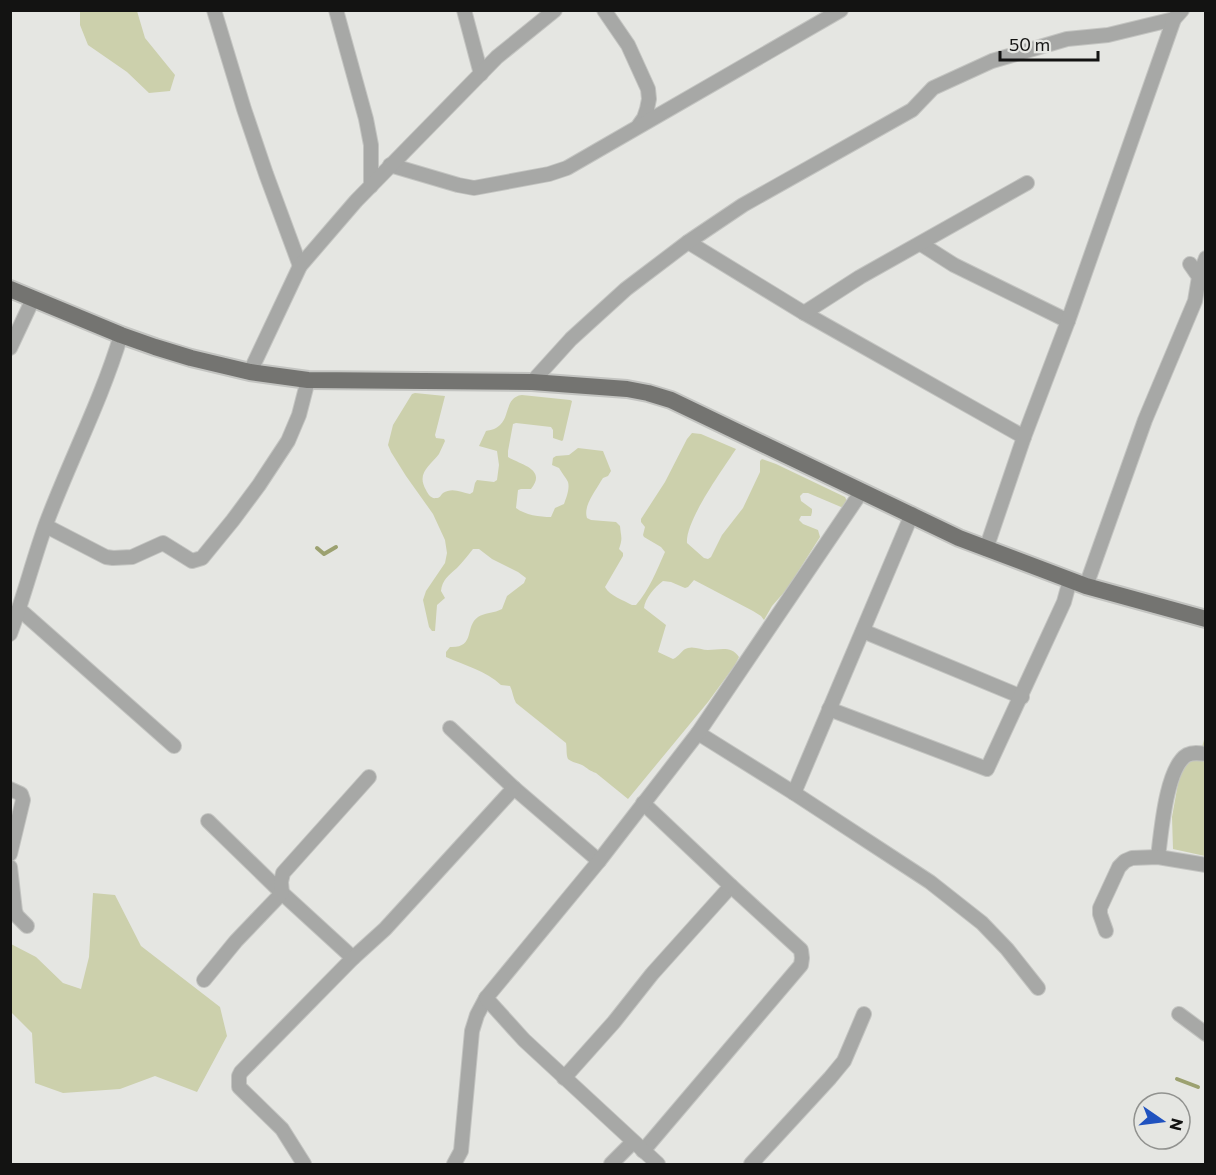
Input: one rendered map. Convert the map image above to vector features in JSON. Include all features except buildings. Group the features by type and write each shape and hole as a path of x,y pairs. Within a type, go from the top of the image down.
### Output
{"main road":[{"path":"10,289 121,335 191,358 250,372 308,380 531,382 627,389 648,393 671,400 986,549 1078,583 1206,619"}],"street":[{"path":"214,10 244,109 300,266"},
{"path":"336,10 366,119 371,146 371,186"},
{"path":"464,10 481,74"},
{"path":"250,372 300,266 356,201 497,57 555,10"},
{"path":"604,10 628,45 648,88 647,109 638,127"},
{"path":"390,165 474,188 549,174 567,168 841,10"},
{"path":"531,382 571,339 626,289 688,242 743,205 912,110 933,88 992,61 1067,39 1108,35 1178,15"},
{"path":"986,549 1024,436 1068,321 1178,15"},
{"path":"804,313 860,277 1027,183"},
{"path":"688,242 804,313 1024,436"},
{"path":"921,244 954,264 1068,321"},
{"path":"830,708 987,769 1064,602 1078,583 1195,301 1199,277 1206,258"},
{"path":"1190,264 1199,277"},
{"path":"10,348 33,299"},
{"path":"10,634 20,609 45,526 104,386 121,335"},
{"path":"45,526 106,557 132,557 163,543 192,561 202,558 252,494 288,441 299,415 308,380"},
{"path":"454,1164 461,1151 472,1031 486,998 599,861 698,733 862,491"},
{"path":"794,793 912,514"},
{"path":"20,609 174,746"},
{"path":"863,631 1022,697"},
{"path":"450,728 514,788 599,861"},
{"path":"698,733 930,882 982,923 1038,988"},
{"path":"1158,857 1167,790 1179,762 1187,755 1206,754"},
{"path":"204,980 236,940 282,893 281,882 284,873 369,777"},
{"path":"304,1164 282,1129 239,1087 241,1072 353,958 385,929 514,788"},
{"path":"10,789 21,794 23,800 10,854"},
{"path":"611,1164 638,1146 801,965 802,958 801,950 643,803"},
{"path":"208,821 353,958"},
{"path":"1106,931 1100,908 1119,867 1125,861 1132,858 1158,857 1206,864"},
{"path":"10,867 15,911 27,926"},
{"path":"564,1078 730,886"},
{"path":"486,998 524,1040 658,1164"},
{"path":"751,1164 844,1061 864,1014"},
{"path":"1179,1014 1206,1034"}],"green space":[{"path":"80,11 137,11 145,38 175,75 170,91 149,93 127,72 88,45 80,25"},
{"path":"412,394 445,396 435,435 436,438 445,441 439,454 423,474 423,484 434,498 450,490 470,494 477,480 494,482 497,480 499,465 497,451 479,446 486,431 500,425 510,403 517,396 572,401 562,441 553,438 551,427 513,424 508,457 530,469 536,477 531,489 518,490 516,508 533,515 551,517 555,508 564,504 568,493 568,482 559,468 552,465 553,458 569,455 578,448 603,451 611,471 603,478 590,499 586,513 587,518 591,520 616,522 620,526 619,549 623,556 605,587 613,595 632,605 636,605 645,593 665,552 644,537 645,527 641,519 692,433 701,434 736,449 698,509 688,533 687,543 704,558 711,557 722,535 743,508 760,472 762,459 845,497 847,501 845,506 841,507 808,493 800,496 801,501 812,509 812,512 811,516 801,516 799,520 818,530 820,537 764,620 753,611 694,580 685,588 663,581 651,593 644,608 666,625 658,652 673,659 690,648 725,649 736,653 739,657 708,702 628,799 596,773 568,759 566,743 516,703 510,686 501,685 482,672 446,657 446,652 450,647 467,641 471,626 478,617 502,609 507,596 524,583 526,578 479,549 473,549 444,581 441,591 445,598 437,605 435,631 429,627 423,600 426,591 445,563 447,553 445,540 433,514 406,476 388,445 393,425"},
{"path":"1205,736 1205,856 1173,849 1172,817 1184,750 1202,747"},
{"path":"93,893 115,895 141,946 220,1007 227,1036 197,1092 155,1076 120,1089 63,1093 35,1083 32,1033 11,1012 11,944 36,957 63,983 81,989 89,957"}],"waterway":[{"path":"317,548 324,554 336,547"},
{"path":"1177,1079 1198,1087"}]}
